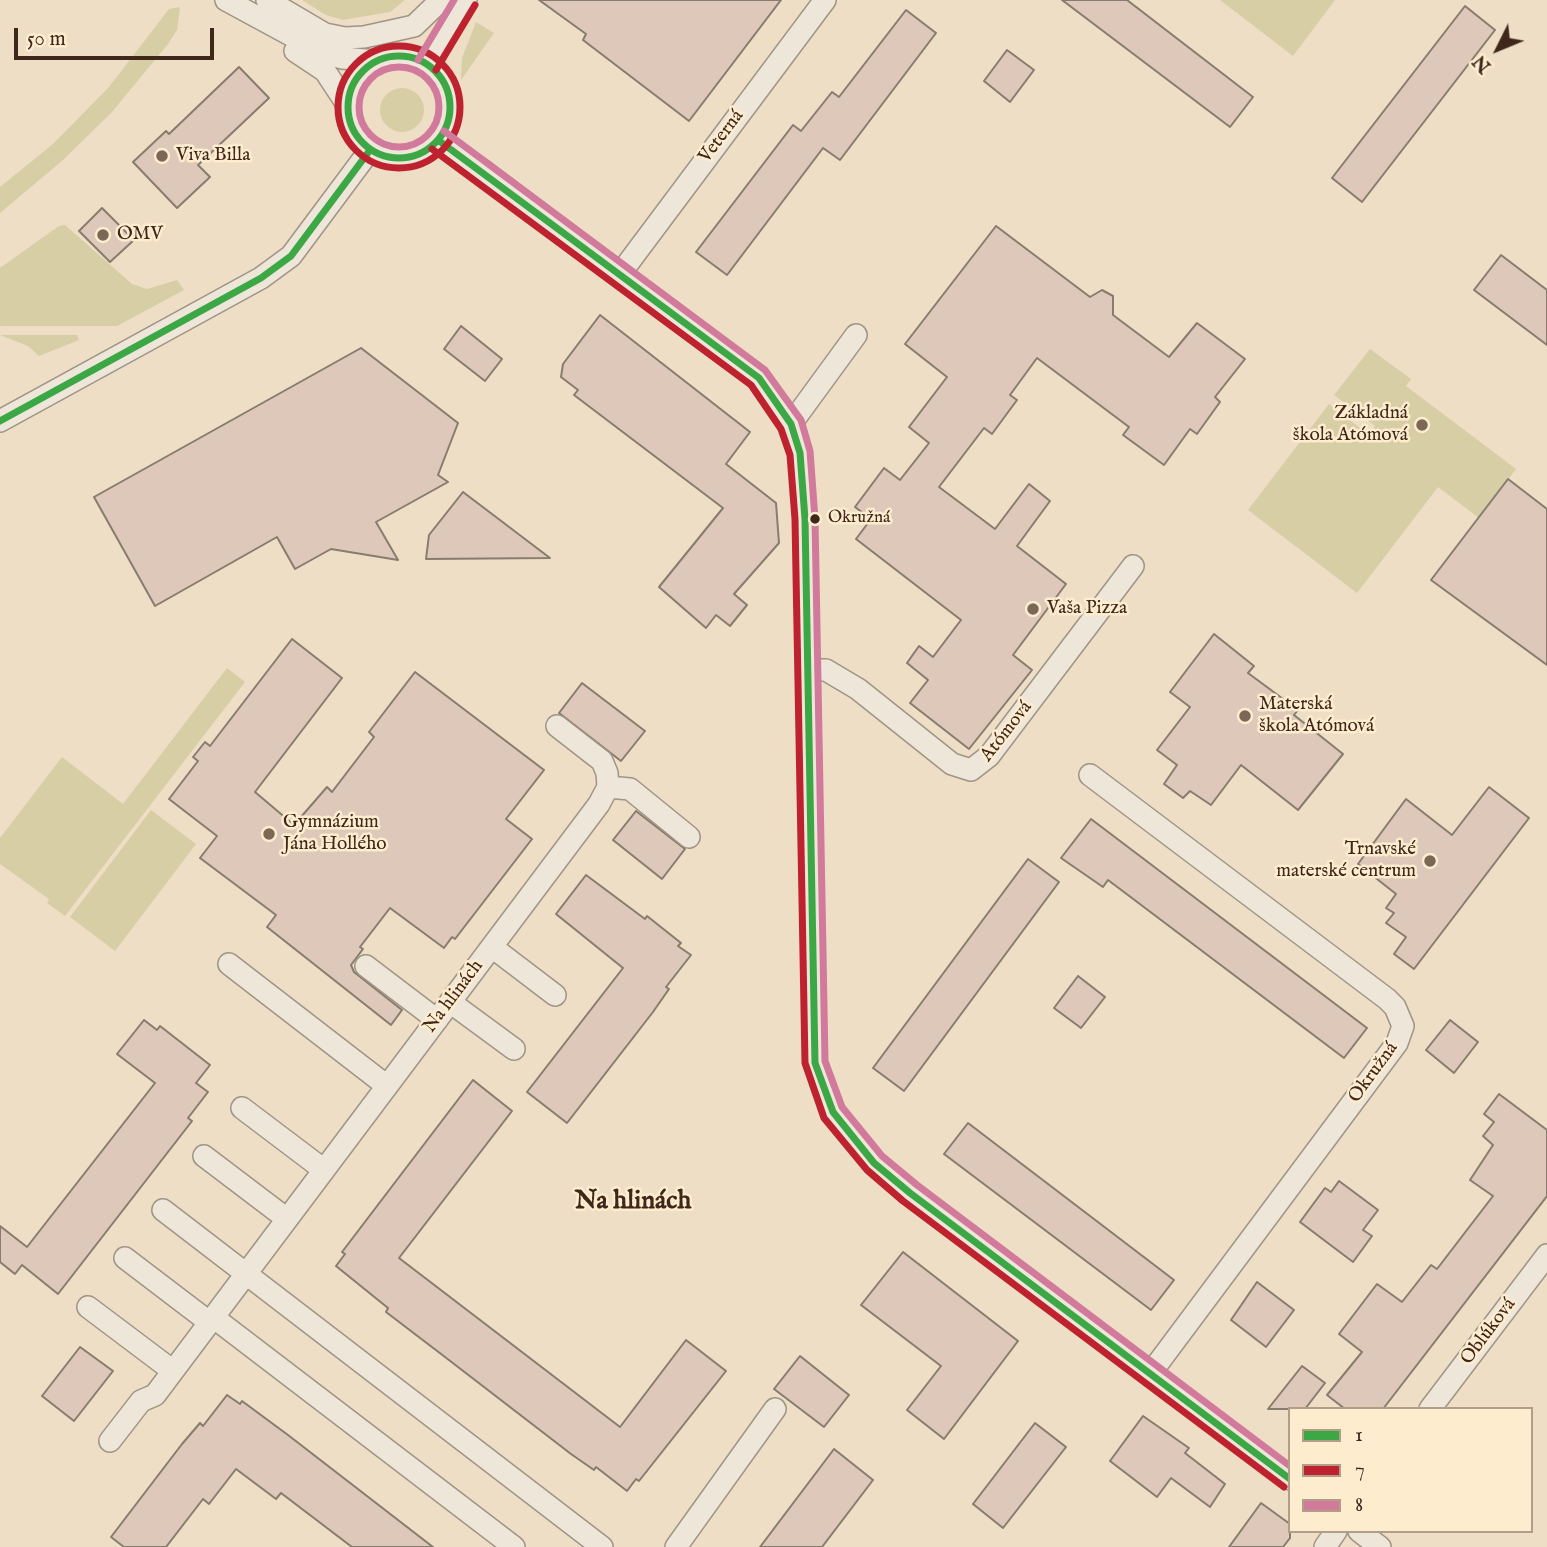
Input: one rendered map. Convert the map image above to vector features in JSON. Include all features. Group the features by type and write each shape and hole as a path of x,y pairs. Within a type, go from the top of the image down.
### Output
{"street":[{"path":"267,0 325,34 345,38 364,37 414,26 441,0"},
{"path":"427,65 466,0"},
{"name":"Veterná","path":"620,274 825,0"},
{"path":"233,5 332,56 377,61 404,57 427,65 441,78 450,105 447,124 438,140 420,154 406,158 391,158 370,150 354,131 348,106 325,71 280,42 233,5"},
{"path":"348,106 355,82 364,70 377,61"},
{"path":"438,140 759,378 791,424 800,453 804,488 815,1063 833,1112 874,1163 910,1193 1288,1478"},
{"path":"0,421 261,278 291,256 370,150"},
{"path":"791,424 856,335"},
{"name":"Atómová","path":"807,670 826,670 858,689 952,764 971,770 989,756 1133,566"},
{"path":"557,726 602,761 607,773 608,787 630,789 689,837"},
{"name":"Okružná","path":"1090,775 1387,999 1395,1007 1403,1026 1397,1043 1150,1374"},
{"name":"Na hlinách","path":"110,1441 141,1401 155,1395 599,804 608,787"},
{"path":"492,947 555,995"},
{"path":"229,964 387,1086"},
{"path":"366,966 437,1020"},
{"path":"450,1002 514,1049"},
{"path":"242,1108 324,1170"},
{"path":"204,1156 287,1219"},
{"path":"163,1210 602,1547"},
{"name":"Oblúková","path":"1432,1407 1547,1255"},
{"path":"125,1258 211,1319 514,1547"},
{"path":"88,1307 173,1371"},
{"path":"676,1547 775,1409"},
{"path":"1362,1533 1380,1547"}],"shaded area":[{"path":"302,0 405,0 390,12 343,20 326,15"},
{"path":"1220,0 1335,0 1293,56"},
{"path":"180,7 177,30 168,44 112,112 63,160 0,213 0,187 53,144 109,87 169,9"},
{"path":"476,22 494,33 461,80 462,58"},
{"path":"402,88 411,89 418,94 423,101 423,119 418,126 411,131 402,132 393,131 386,126 381,119 380,110 381,101 386,94 393,89"},
{"path":"65,225 132,284 147,289 177,280 184,290 117,326 0,326 0,268 59,226"},
{"path":"0,335 77,335 79,340 39,356 28,346"},
{"path":"1370,349 1411,379 1406,386 1516,469 1479,518 1438,487 1357,593 1248,510 1329,404 1369,435 1375,426 1334,395"},
{"path":"227,668 245,682 65,916 47,903 49,899 0,864 0,838 62,757 123,804"},
{"path":"151,810 196,844 115,951 70,917"}],"building":[{"path":"539,0 781,0 689,121 583,40 586,34"},
{"path":"1062,0 1127,0 1253,97 1230,127"},
{"path":"1465,6 1495,30 1362,202 1332,178"},
{"path":"906,10 936,33 840,160 823,148 727,275 696,252 793,125 801,131 832,92 839,97"},
{"path":"1007,50 1034,70 1010,102 984,81"},
{"path":"239,67 269,98 198,165 210,177 177,208 133,162 166,131 169,134"},
{"name":"OMV","path":"102,208 134,240 110,262 79,231"},
{"path":"996,226 1090,297 1102,290 1113,296 1113,315 1169,357 1197,323 1245,359 1215,397 1220,402 1197,434 1190,429 1164,465 1123,435 1129,427 1037,358 1010,395 1017,400 992,434 984,428 939,487 995,529 1029,484 1050,501 1017,546 1066,584 1013,655 1032,670 969,749 910,703 928,680 907,663 919,646 933,657 961,620 856,539 871,519 855,507 884,468 900,480 929,443 909,427 947,377 905,344"},
{"path":"1501,255 1547,290 1547,345 1474,290"},
{"path":"600,315 750,432 726,464 776,503 779,543 734,594 747,605 730,626 716,615 706,628 659,587 723,508 574,395 578,390 561,377 563,364"},
{"path":"461,326 502,359 485,381 444,349"},
{"path":"361,348 458,423 438,475 448,482 376,522 398,560 331,549 295,569 277,537 155,606 94,497"},
{"path":"1508,479 1547,509 1547,665 1431,580"},
{"path":"463,492 550,558 426,559 429,535"},
{"path":"1214,634 1254,666 1248,673 1298,710 1294,715 1343,754 1298,810 1241,765 1211,805 1190,791 1183,798 1164,784 1177,765 1157,750 1190,707 1170,692"},
{"path":"292,639 342,678 255,792 294,825 327,787 332,792 374,737 369,732 415,672 544,770 506,819 532,839 455,939 452,937 444,948 390,908 360,947 363,949 351,965 354,972 402,1010 391,1025 267,927 276,915 200,858 217,836 169,799 198,761 193,757 205,742 210,746"},
{"path":"582,683 645,731 621,761 559,713"},
{"path":"1489,787 1529,818 1414,969 1394,954 1406,937 1386,923 1394,913 1386,908 1396,894 1358,864 1406,799 1452,835"},
{"path":"636,811 685,849 662,879 613,840"},
{"path":"1091,819 1367,1028 1344,1058 1108,880 1103,887 1061,858"},
{"path":"1028,859 1059,882 904,1091 873,1068"},
{"path":"586,875 645,919 647,916 681,943 678,946 691,955 666,987 669,989 653,1012 567,1123 527,1092 623,968 556,914"},
{"path":"1078,976 1105,997 1081,1028 1054,1008"},
{"path":"144,1020 157,1030 160,1026 210,1065 196,1083 208,1092 188,1118 192,1121 58,1294 22,1265 15,1274 0,1262 0,1226 27,1247 155,1083 117,1054"},
{"path":"1450,1020 1478,1042 1454,1073 1426,1050"},
{"path":"473,1080 512,1111 399,1258 620,1427 686,1340 726,1371 639,1481 636,1479 627,1491 596,1467 594,1470 571,1454 386,1312 388,1308 336,1266 345,1254 342,1252"},
{"path":"1499,1094 1547,1130 1547,1196 1385,1407 1342,1407 1327,1395 1362,1352 1339,1334 1377,1284 1402,1302 1431,1265 1437,1269 1493,1196 1470,1180 1493,1145 1483,1136 1494,1122 1484,1114"},
{"path":"968,1123 1174,1280 1151,1310 944,1154"},
{"path":"1339,1181 1378,1210 1363,1230 1372,1236 1353,1262 1300,1222 1325,1188 1331,1192"},
{"path":"903,1252 1018,1341 944,1439 907,1410 941,1366 861,1305"},
{"path":"1257,1282 1294,1310 1266,1347 1231,1320"},
{"path":"80,1347 113,1371 74,1421 42,1396"},
{"path":"800,1356 849,1395 824,1427 774,1389"},
{"path":"1302,1366 1325,1383 1307,1407 1268,1409"},
{"path":"227,1395 240,1404 242,1401 433,1547 352,1547 281,1493 276,1499 236,1469 209,1504 203,1499 166,1547 124,1547 111,1537 182,1444 200,1423 203,1426"},
{"path":"1143,1416 1189,1448 1185,1453 1225,1484 1210,1507 1171,1478 1157,1497 1110,1461"},
{"path":"1035,1423 1066,1447 1003,1528 973,1504"},
{"path":"834,1449 873,1480 822,1547 760,1547"},
{"path":"1261,1503 1288,1523 1290,1538 1283,1547 1229,1547"}],"transit line":[{"name":"8","path":"418,60 454,0"},
{"name":"7","path":"436,70 475,5"},
{"name":"7","path":"399,46 422,50 442,64 456,84 460,107 456,130 442,150 422,164 399,168 376,164 356,150 342,130 338,107 342,84 356,64 376,50 399,46"},
{"name":"1","path":"399,56 418,60 435,71 446,88 450,107 446,126 435,143 418,154 399,158 380,154 363,143 352,126 348,107 352,88 363,71 380,60 399,56"},
{"name":"8","path":"391,67 407,67 428,78 439,99 439,107 439,115 428,136 407,147 391,147 377,141 365,129 359,115 359,99 365,85 377,73 391,67"},
{"name":"8","path":"444,131 765,370 801,420 810,451 815,519 825,1061 842,1107 882,1156 917,1185 1288,1464"},
{"name":"1","path":"438,140 759,378 791,424 800,453 805,519 815,1063 833,1112 874,1163 910,1193 1288,1477"},
{"name":"7","path":"432,149 751,385 781,429 790,455 795,519 805,1063 824,1118 867,1170 903,1201 1284,1487"},
{"name":"1","path":"0,421 261,278 291,256 370,150"}],"place":[{"name":"Viva Billa","path":"162,156"},
{"name":"OMV","path":"103,235"},
{"name":"Základná škola Atómová","path":"1422,425"},
{"name":"Okružná","path":"815,519"},
{"name":"Vaša Pizza","path":"1033,609"},
{"name":"Materská škola Atómová","path":"1245,716"},
{"name":"Gymnázium Jána Hollého","path":"269,834"},
{"name":"Trnavské materské centrum","path":"1430,861"}],"district":[{"name":"Na hlinách","path":"633,1203"}]}
